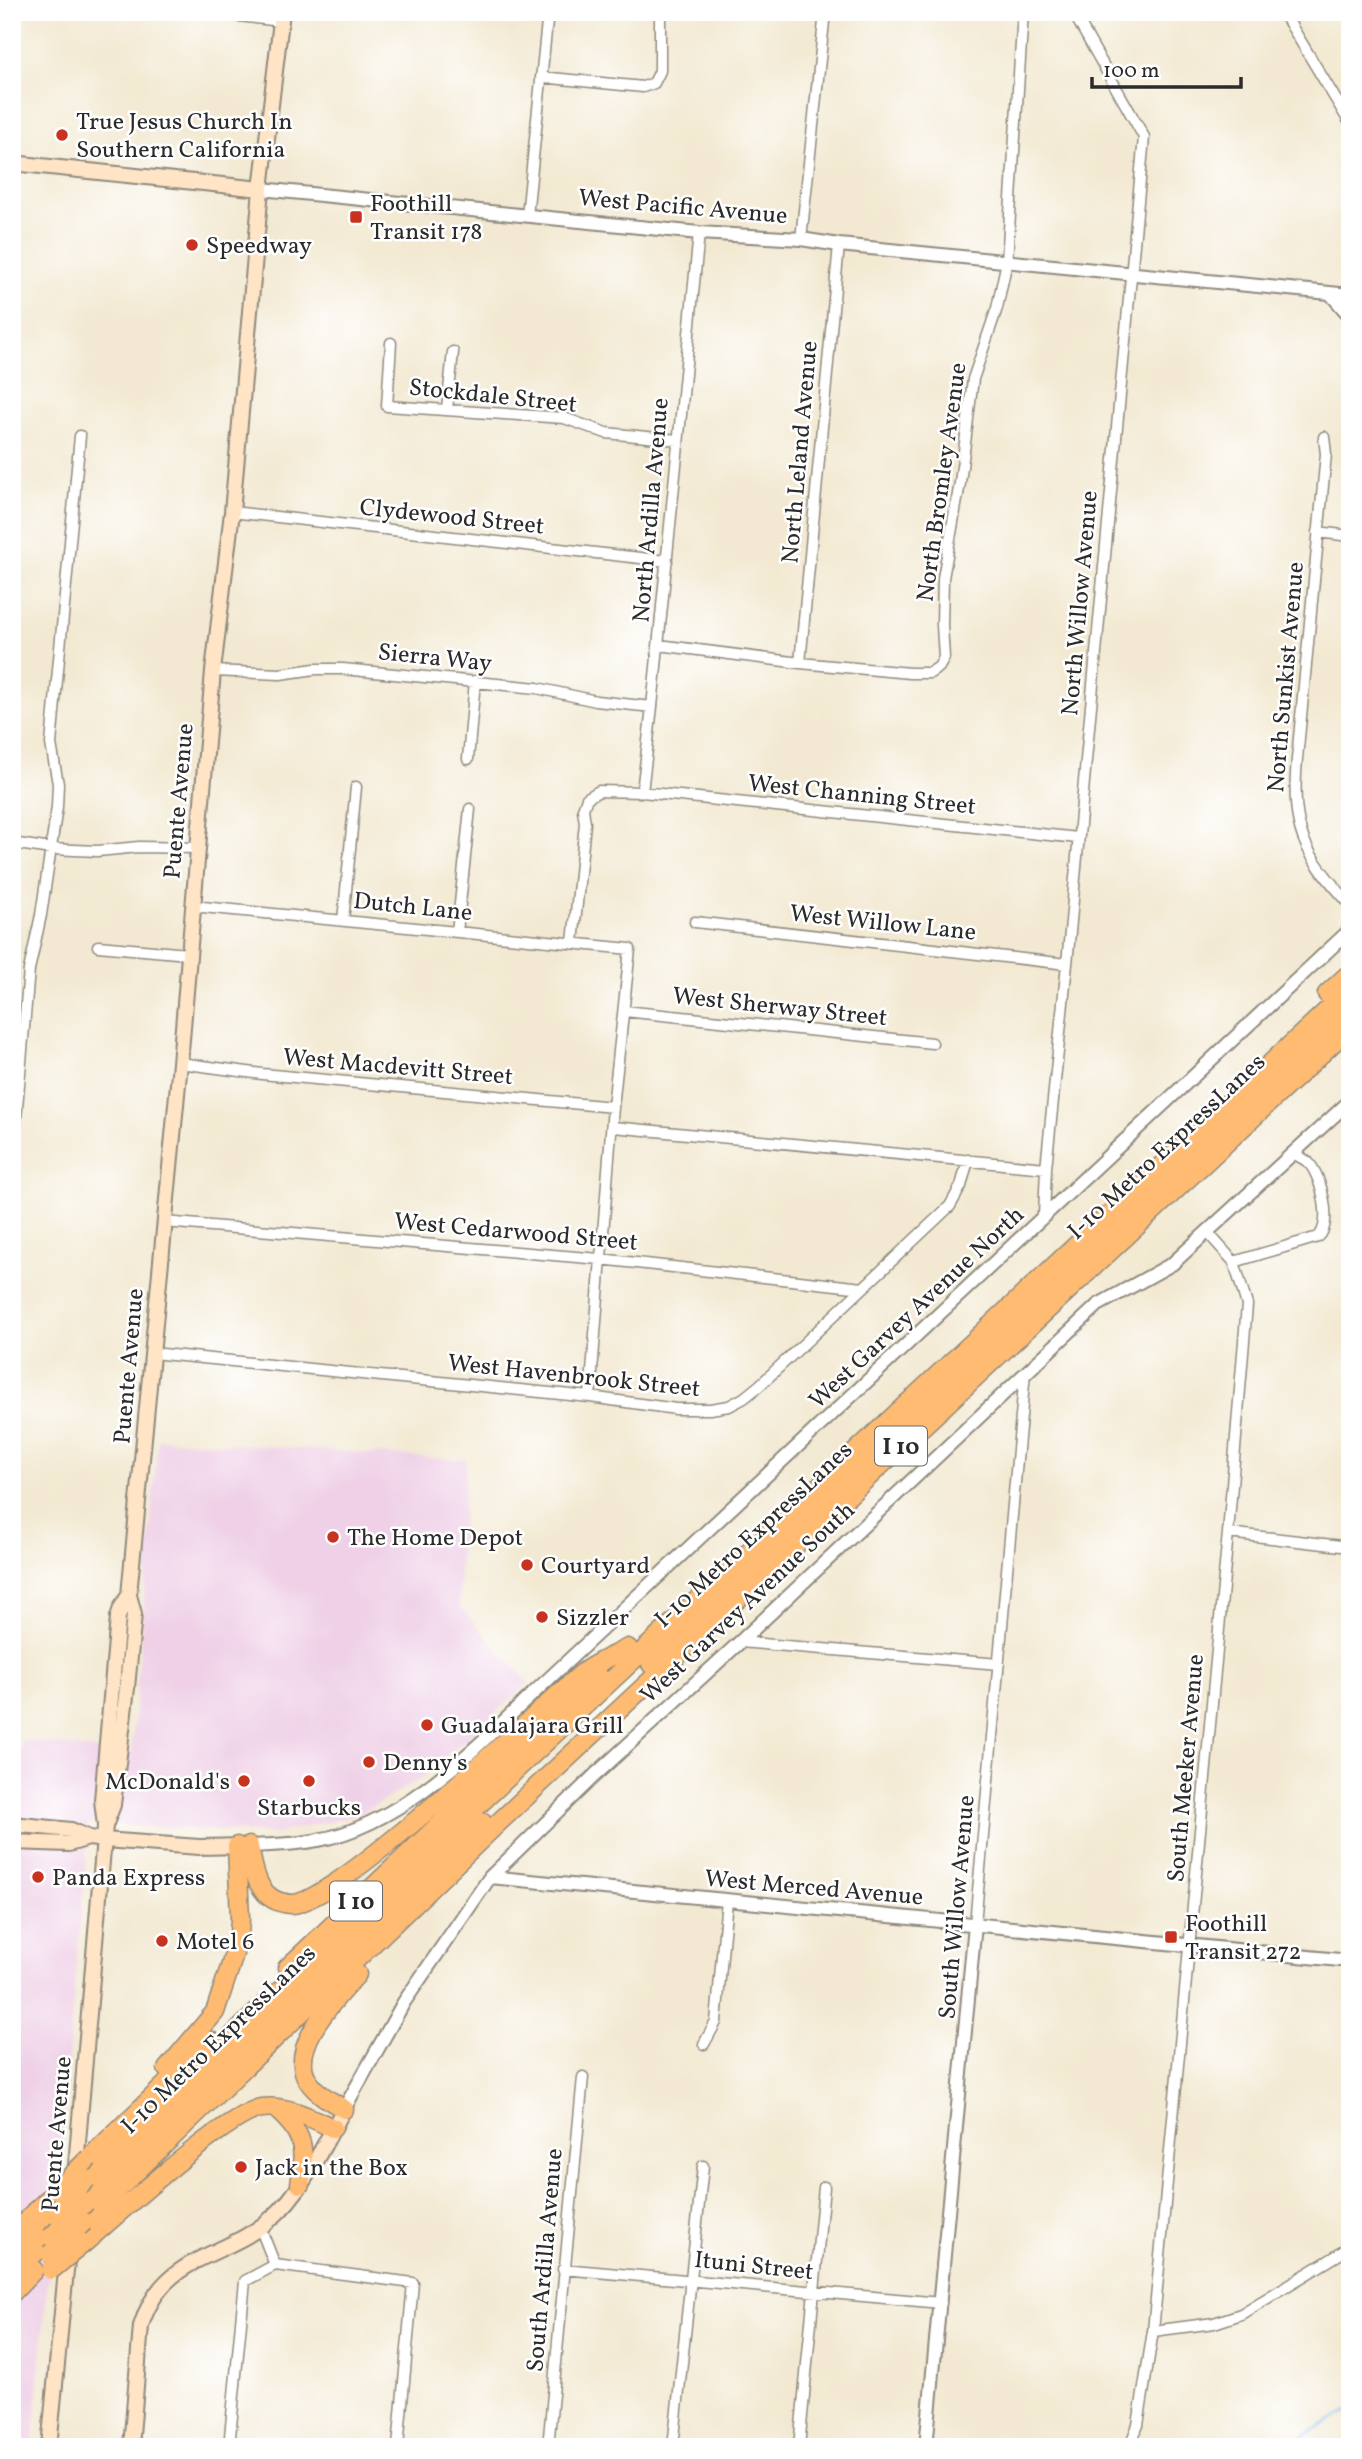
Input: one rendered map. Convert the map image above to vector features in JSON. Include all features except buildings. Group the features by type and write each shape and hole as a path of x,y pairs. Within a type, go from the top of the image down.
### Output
{"highway":[{"name":"I 10","path":"12,2235 453,1809 1350,973"},
{"name":"I-10 Metro ExpressLanes","path":"12,2254 254,2015 1350,989"},
{"name":"I-10 Metro ExpressLanes","path":"12,2276 51,2254 86,2202 224,2064 1350,1008"},
{"name":"I 10","path":"12,2295 51,2254 454,1866 1350,1027"},
{"path":"243,1846 260,1888 268,1897 279,1903 294,1905 309,1900 353,1871 506,1743 584,1672 628,1648"},
{"path":"89,2158 215,2012 239,1935 243,1846"},
{"path":"344,2109 321,2095 305,2076 305,2049 309,2036 342,1990 454,1866"},
{"path":"273,2107 291,2122 302,2139 304,2160 300,2184"},
{"path":"51,2254 84,2243 201,2144 246,2112 273,2107 304,2114 333,2128"}],"main road":[{"name":"Puente Avenue","path":"49,2447 87,2051 99,1835 113,1805 127,1688 134,1614 129,1595 180,1063 213,671 232,512 261,189 282,17"},
{"name":"West Pacific Avenue","path":"12,163 261,189"},
{"path":"12,1824 199,1847 243,1846"},
{"path":"12,1842 69,1844 99,1835"},
{"name":"West Garvey Avenue South","path":"131,2447 141,2326 151,2300 174,2274 260,2227 284,2207 344,2109"}],"street":[{"path":"204,12 282,17"},
{"path":"527,216 548,12"},
{"path":"541,77 643,87 654,83 660,72 660,12"},
{"path":"801,239 825,12"},
{"name":"North Bromley Avenue","path":"800,663 930,673 939,667 944,658 943,578 960,484 973,379 997,308 1007,261 1023,12"},
{"name":"North Willow Avenue","path":"1044,1216 1046,1168 1144,137 1073,12"},
{"path":"1283,12 1350,122"},
{"name":"West Pacific Avenue","path":"261,189 699,233 801,239 839,245 1350,295"},
{"name":"North Ardilla Avenue","path":"642,792 699,233"},
{"name":"North Leland Avenue","path":"800,663 839,245"},
{"path":"1330,293 1350,316"},
{"name":"Stockdale Street","path":"391,343 387,406 564,418 606,433 678,440"},
{"path":"447,410 453,352"},
{"path":"12,1166 29,970 51,849 58,784 51,744 80,436"},
{"name":"North Sunkist Avenue","path":"1324,437 1326,454 1297,759 1296,816 1300,833 1320,871 1350,904"},
{"name":"Clydewood Street","path":"232,512 667,561"},
{"path":"1318,532 1350,536"},
{"path":"659,645 800,663"},
{"name":"Sierra Way","path":"213,671 280,674 343,669 537,688 596,701 652,707"},
{"path":"468,759 475,681"},
{"path":"344,921 356,787"},
{"name":"West Channing Street","path":"573,943 585,822 583,810 587,798 599,791 642,792 1078,838"},
{"path":"457,932 470,809"},
{"path":"12,843 51,849 98,851 139,847 197,848"},
{"name":"Dutch Lane","path":"192,906 630,949 624,1012"},
{"name":"West Willow Lane","path":"695,922 1067,964"},
{"name":"West Garvey Avenue North","path":"243,1846 320,1840 362,1827 394,1810 435,1781 511,1715 1350,930"},
{"path":"98,946 188,954"},
{"path":"590,1397 613,1107 624,1012"},
{"name":"West Sherway Street","path":"624,1012 932,1043"},
{"name":"West Macdevitt Street","path":"180,1063 262,1074 613,1107"},
{"name":"West Garvey Avenue South","path":"344,2109 404,2002 490,1877 595,1775 1098,1305 1172,1264 1350,1101"},
{"path":"613,1127 1046,1168"},
{"path":"1234,1262 1318,1237 1324,1232 1326,1226 1322,1189 1317,1176 1308,1163 1293,1153"},
{"name":"West Havenbrook Street","path":"152,1353 590,1397 676,1409 729,1406 760,1385 950,1206 961,1186 968,1160"},
{"name":"West Cedarwood Street","path":"164,1222 600,1259 863,1288"},
{"name":"South Meeker Avenue","path":"1131,2443 1138,2425 1153,2331 1247,1305 1234,1262 1208,1233"},
{"name":"South Willow Avenue","path":"926,2447 1025,1371"},
{"path":"1228,1533 1350,1547"},
{"path":"740,1642 999,1664"},
{"name":"West Merced Avenue","path":"490,1877 1350,1961"},
{"path":"704,2043 716,2022 727,1900"},
{"name":"South Ardilla Avenue","path":"548,2447 583,2077"},
{"path":"673,2447 703,2166"},
{"path":"799,2447 824,2187"},
{"path":"260,2227 275,2265"},
{"path":"1153,2331 1214,2323 1241,2314 1350,2246"},
{"path":"229,2447 245,2281 275,2265 413,2283 398,2447"},
{"name":"Ituni Street","path":"563,2269 940,2303"}],"shaded area":[{"path":"158,1439 466,1460 459,1606 529,1683 422,1778 358,1815 274,1834 89,1823 33,2447 12,2447 12,1804 22,1740 131,1755"}],"waterway":[{"path":"1284,2447 1350,2410"}],"place":[{"name":"True Jesus Church In Southern California","path":"62,135"},
{"name":"Foothill Transit 178","path":"356,217"},
{"name":"Speedway","path":"192,245"},
{"name":"The Home Depot","path":"333,1537"},
{"name":"Courtyard","path":"527,1565"},
{"name":"Sizzler","path":"542,1617"},
{"name":"Guadalajara Grill","path":"427,1725"},
{"name":"Denny's","path":"369,1762"},
{"name":"McDonald's","path":"244,1781"},
{"name":"Starbucks","path":"309,1781"},
{"name":"Panda Express","path":"38,1877"},
{"name":"Foothill Transit 272","path":"1171,1937"},
{"name":"Motel 6","path":"162,1941"},
{"name":"Jack in the Box","path":"241,2167"}]}
